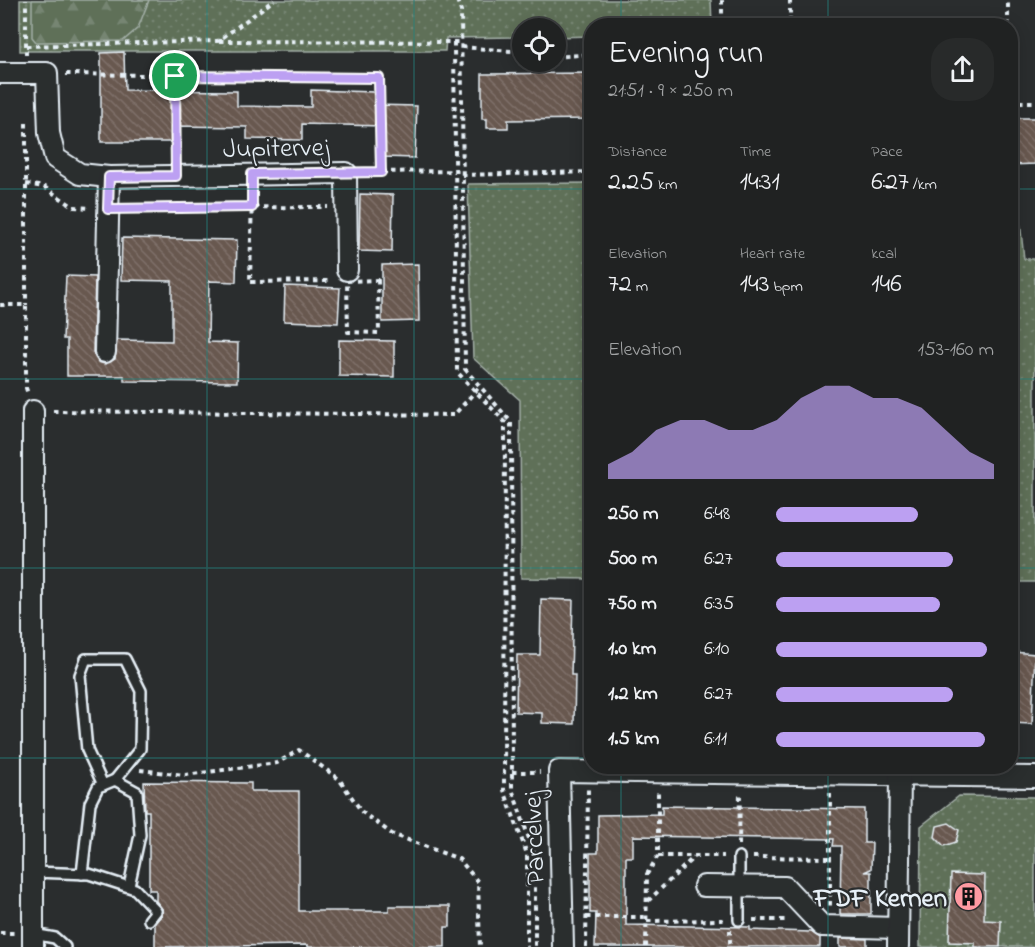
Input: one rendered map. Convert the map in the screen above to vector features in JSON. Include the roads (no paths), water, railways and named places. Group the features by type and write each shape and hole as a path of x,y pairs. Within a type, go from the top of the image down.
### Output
{"street":[{"name":"Jupitervej","path":"0,73 46,73 49,133 55,158 80,174 109,177 346,173 347,275"},
{"path":"105,352 109,177"},
{"path":"33,411 33,940"},
{"name":"Parcelvej","path":"563,947 559,771 584,772"},
{"name":"Parcelvej","path":"740,774 1035,777"},
{"path":"704,886 785,887 822,926 898,937 900,775"}],"lane":[{"path":"82,874 90,803 98,787 103,785 115,780 140,749 141,691 125,659 86,659 80,675 87,750 103,785"},
{"path":"115,780 137,792 140,835 129,886"},
{"path":"739,857 739,920"},
{"path":"33,872 90,874 129,886 135,889 156,911 149,920"},
{"path":"33,940 55,938 65,947"}],"place":[{"name":"FDF Kernen","path":"968,897"}]}
